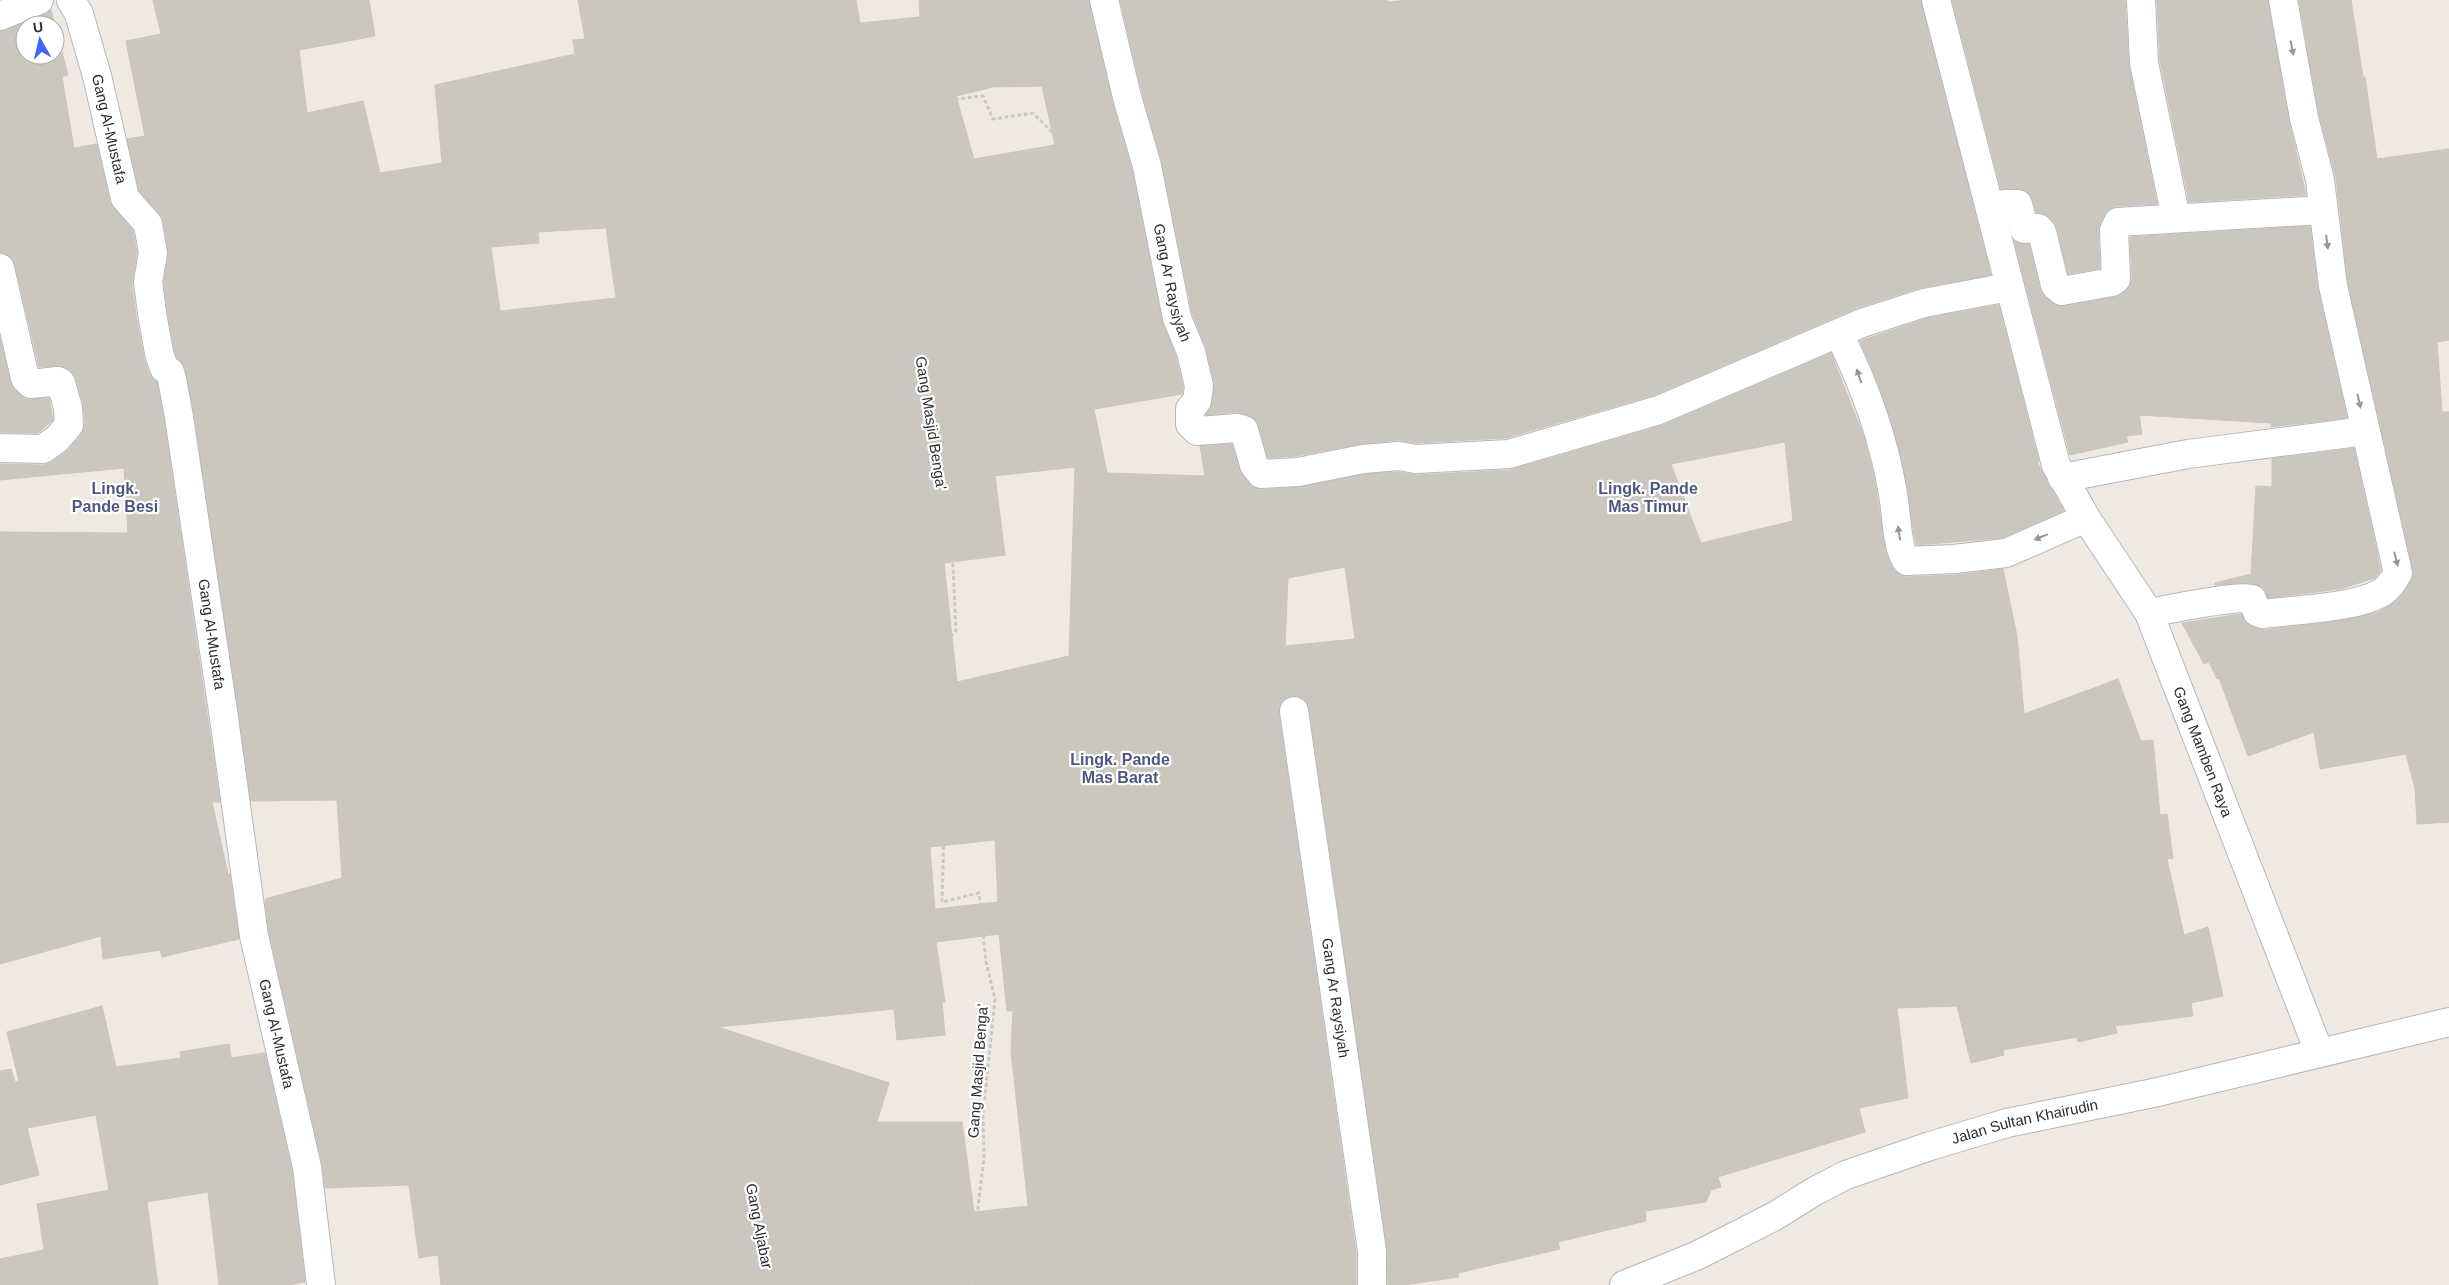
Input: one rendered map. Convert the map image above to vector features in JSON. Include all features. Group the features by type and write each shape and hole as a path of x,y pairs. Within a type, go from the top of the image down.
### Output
{"street":[{"path":"0,16 39,0"},
{"name":"Gang Al-Mustafa","path":"71,0 79,14 97,76 125,198 148,224 153,253 148,282 152,313 159,353 164,368 170,372 172,379 223,711 254,936 307,1168 321,1285"},
{"name":"Gang Ar Raysiyah","path":"1104,0 1127,97 1147,166 1178,318 1191,352 1199,386 1197,401 1190,409 1189,417 1192,428 1197,431 1238,428 1244,430 1257,471 1261,474 1298,472 1363,459 1399,456 1416,459 1509,454 1659,410 1839,334"},
{"name":"Gang Mamben Raya","path":"1936,0 2009,287 2059,472 2086,518 2149,613 2318,1052"},
{"path":"2141,0 2144,63 2176,218"},
{"path":"2149,613 2202,602 2246,597 2252,598 2257,612 2262,614 2368,599 2383,591 2393,581 2398,569 2333,286 2320,180 2304,118 2283,0"},
{"path":"1992,216 2005,214 2005,204 2018,204 2024,229 2038,228 2042,232 2055,285 2057,290 2062,291 2112,282 2116,279 2114,230 2118,222 2324,210"},
{"path":"0,268 25,378 31,384 58,381 62,383 68,408 69,425 57,439 43,449 0,448"},
{"path":"2009,287 1924,303 1862,323 1839,334 1856,367 1876,423 1893,491 1902,551 1907,561 2006,554 2086,518"},
{"path":"2059,472 2365,431"},
{"name":"Gang Ar Raysiyah","path":"1294,711 1372,1252 1372,1285"},
{"name":"Jalan Sultan Khairudin","path":"1624,1285 1704,1251 1775,1216 1815,1191 1846,1175 1920,1150 2007,1123 2158,1092 2449,1022"}],"path":[{"name":"Gang Masjid Benga'","path":"973,1285 973,1272 982,1258 978,1207 984,1158 983,1115 995,999 986,962 979,893 942,902 944,830 934,756 926,743 939,726 934,684 948,671 948,640 956,630 953,566 942,518 934,513 924,426 915,410 886,171 941,158 930,116 940,101 983,96 993,119 1033,113 1054,134 1073,119 1071,105 1127,97"},
{"name":"Gang Aljabar","path":"738,1142 740,1190 758,1274 758,1285"}],"building":[{"path":"153,0 369,0 375,36 299,50 307,113 363,101 380,173 442,163 435,85 575,54 573,40 585,39 578,0 856,0 860,23 920,17 919,0 1089,0 1112,101 1132,170 1162,321 1176,357 1183,387 1182,394 1094,409 1107,473 1205,476 1200,446 1232,444 1242,475 1254,488 1261,490 1301,487 1365,474 1398,472 1417,475 1510,470 1664,425 1831,353 1864,437 1874,477 1886,552 1894,570 1900,575 1908,577 1955,575 2003,569 2017,636 2024,714 2118,679 2141,741 2153,740 2160,815 2167,814 2173,858 2167,859 2184,935 2208,927 2223,996 2191,1003 2193,1016 2115,1026 2117,1033 2078,1042 2077,1037 2003,1050 2004,1055 1971,1063 1957,1006 1897,1008 1908,1098 1859,1108 1865,1132 1718,1177 1721,1187 1711,1190 1706,1202 1645,1211 1646,1221 1558,1242 1560,1249 1458,1273 1459,1277 1404,1285 1388,1285 1387,1249 1309,709 1307,702 1300,697 1291,696 1284,699 1280,705 1279,713 1356,1252 1356,1285 441,1285 438,1255 419,1258 409,1185 325,1188 322,1164 269,933 265,899 342,878 337,800 251,801 194,414 185,368 177,358 174,349 167,311 164,282 168,251 163,221 160,214 139,191 127,139 145,136 126,41 161,34","holes":["1042,86 1055,145 974,159 956,96 993,87","606,228 616,298 500,311 491,247 539,243 538,232","1785,442 1793,521 1701,543 1671,464","1075,467 1069,656 957,682 944,563 1005,555 995,476","1345,567 1355,639 1285,646 1288,578","995,840 998,902 935,909 930,847","999,934 1007,1011 1013,1011 1011,1051 1028,1206 974,1212 962,1122 877,1122 889,1083 718,1027 894,1009 897,1040 945,1035 942,1002 945,1002 936,942"]},
{"path":"1120,0 1384,0 1390,2 1410,0 1921,0 1991,275 1919,288 1857,308 1654,395 1506,438 1417,443 1398,440 1360,444 1296,456 1268,458 1255,419 1237,412 1206,415 1212,403 1214,382 1206,348 1192,313 1162,163 1142,93"},
{"path":"1952,0 2125,0 2129,66 2157,204 2117,206 2109,209 2104,215 2098,230 2100,268 2068,274 2057,228 2053,221 2044,214 2036,212 2033,200 2025,190 2001,189"},
{"path":"2157,0 2268,0 2289,121 2306,195 2189,202 2160,61"},
{"path":"2299,0 2351,0 2377,159 2449,149 2449,340 2437,342 2442,412 2449,412 2449,822 2417,824 2415,788 2406,754 2320,769 2314,732 2248,756 2219,678 2217,679 2209,662 2204,664 2182,623 2241,614 2246,623 2264,630 2346,620 2378,612 2391,605 2402,595 2412,580 2413,570 2348,283 2336,178 2319,115"},
{"path":"51,10 52,15 42,15 45,14"},
{"path":"15,25 15,65 65,65 65,63 68,75 62,77 74,148 97,144 110,202 133,231 137,253 132,284 136,315 144,358 149,373 157,382 164,420 220,802 212,802 228,874 230,874 239,939 162,957 160,950 103,959 101,936 0,964 0,532 128,533 124,468 0,480 0,464 43,465 52,462 69,449 81,435 85,424 83,404 76,379 70,370 57,366 39,367 15,265 11,257 0,253 0,31"},
{"path":"2310,226 2318,289 2347,418 2271,427 2271,423 2139,415 2142,434 2126,436 2128,442 2070,455 2014,241 2029,244 2040,289 2044,296 2058,306 2064,306 2115,297 2126,291 2132,278 2130,237"},
{"path":"1999,305 2039,462 2037,462 2064,511 2002,538 1916,545 1899,449 1879,386 1860,341 1928,318"},
{"path":"0,338 10,381 14,389 26,399 49,398 53,420 38,433 0,432"},
{"path":"2354,448 2381,570 2375,578 2340,589 2268,598 2262,587 2254,584 2215,585 2215,583 2251,574 2256,486 2272,487 2272,459"},
{"path":"102,1006 116,1067 181,1058 180,1052 229,1044 231,1058 265,1053 292,1170 305,1282 289,1285 219,1285 208,1192 147,1202 158,1285 0,1285 0,1259 44,1250 37,1204 109,1190 96,1115 27,1128 39,1175 0,1185 0,1071 11,1069 15,1082 19,1081 7,1032"}],"district":[{"name":"Lingk. Pande Besi","path":"115,497"},
{"name":"Lingk. Pande Mas Timur","path":"1648,497"},
{"name":"Lingk. Pande Mas Barat","path":"1120,768"}]}
